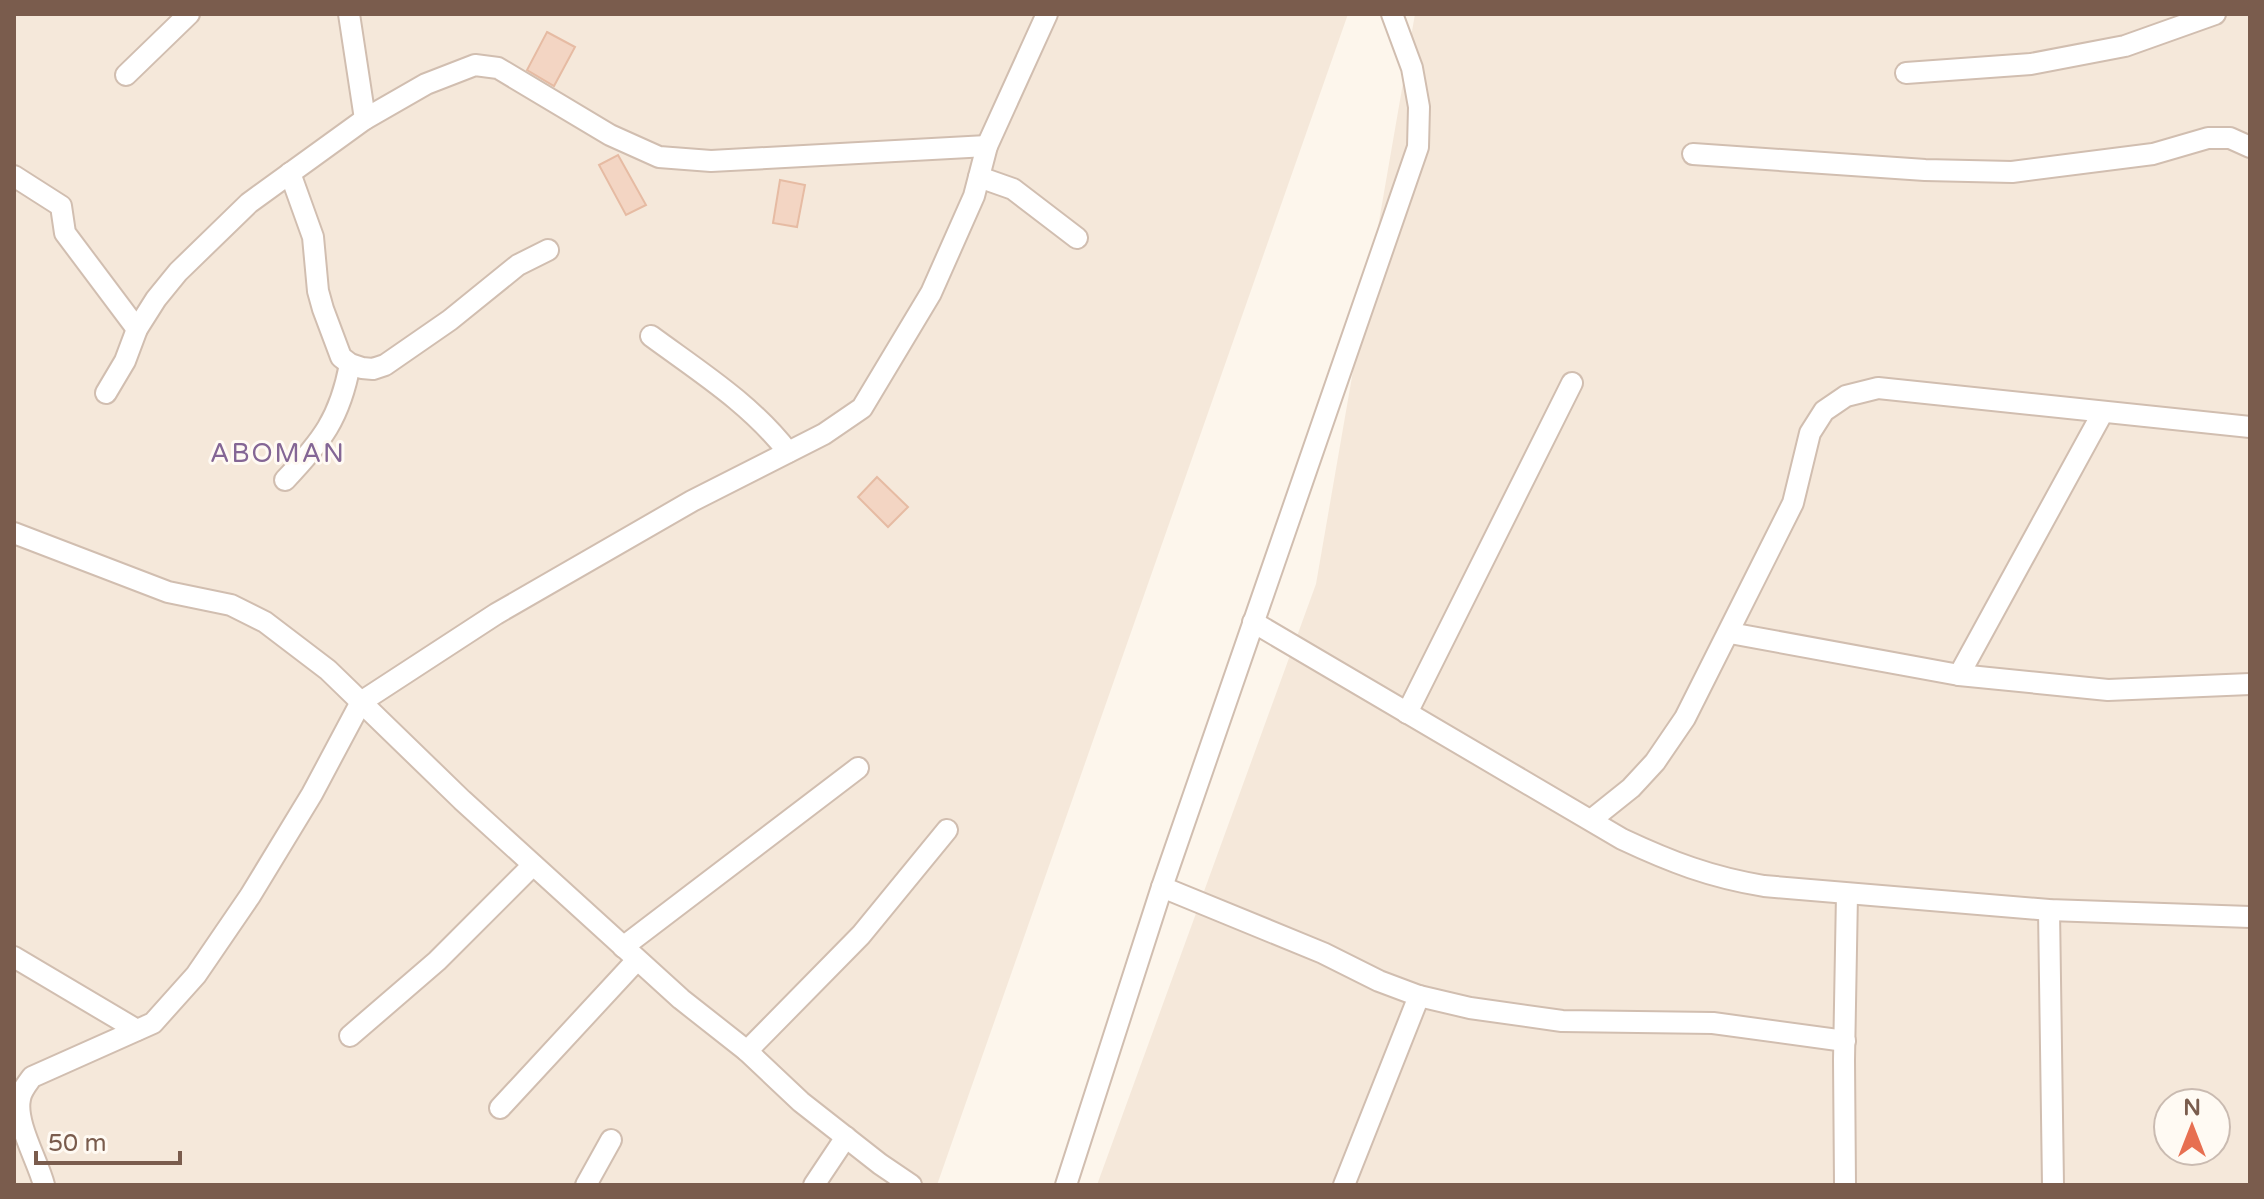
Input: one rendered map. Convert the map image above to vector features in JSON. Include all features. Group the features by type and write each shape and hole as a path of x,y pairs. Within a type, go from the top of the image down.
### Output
{"street":[{"path":"126,75 189,14"},
{"path":"349,14 365,119"},
{"path":"44,1185 23,1125 19,1101 24,1087 32,1077 153,1023 164,1013 196,975 250,896 312,794 361,702 496,614 692,501 824,434 862,408 931,293 974,196 987,146 1047,14"},
{"path":"1066,1185 1162,887 1418,147 1419,107 1412,68 1392,14"},
{"path":"1906,73 2031,64 2125,46 2215,14"},
{"path":"106,393 125,361 137,329 178,272 249,203 365,119 426,84 475,65 498,68 610,135 659,157 711,161 987,146"},
{"path":"1693,154 1925,170 2012,172 2153,154 2208,138 2230,138 2250,147"},
{"path":"290,173 313,237 320,300 341,357 350,364 373,369 385,365 450,320 518,265 548,250"},
{"path":"14,176 61,206 65,233 137,329"},
{"path":"979,177 1013,189 1077,238"},
{"path":"651,336 740,401 788,452"},
{"path":"285,480 319,444 340,405 350,364"},
{"path":"1407,713 1572,383"},
{"path":"1591,820 1631,788 1655,762 1685,718 1793,503 1810,433 1824,411 1846,396 1878,388 2250,427"},
{"path":"1959,675 2103,412"},
{"path":"14,533 168,592 231,605 265,622 328,670 533,865 681,999 747,1051 801,1102 911,1185"},
{"path":"1253,622 1622,839 1720,878 1764,886 2049,910 2250,917"},
{"path":"1730,633 1959,675 2108,690 2250,684"},
{"path":"500,1108 630,953 858,768"},
{"path":"747,1051 861,935 947,830"},
{"path":"350,1036 437,961 533,865"},
{"path":"1162,887 1323,953 1379,981 1419,996 1470,1008 1562,1021 1713,1023 1845,1041"},
{"path":"1845,1185 1847,894"},
{"path":"2049,910 2053,1185"},
{"path":"14,957 137,1030"},
{"path":"1344,1185 1419,996"},
{"path":"814,1185 846,1137"},
{"path":"586,1185 611,1140"}],"shaded area":[{"path":"14,14 1348,14 937,1185 14,1185"},
{"path":"1415,14 2250,14 2250,1185 1097,1185 1316,584"}],"building":[{"path":"547,32 575,47 554,86 527,70"},
{"path":"618,155 646,205 626,215 599,165"},
{"path":"780,180 805,185 797,227 773,223"},
{"path":"877,477 908,507 888,527 858,497"}],"district":[{"name":"ABOMAN","path":"278,453"}]}
